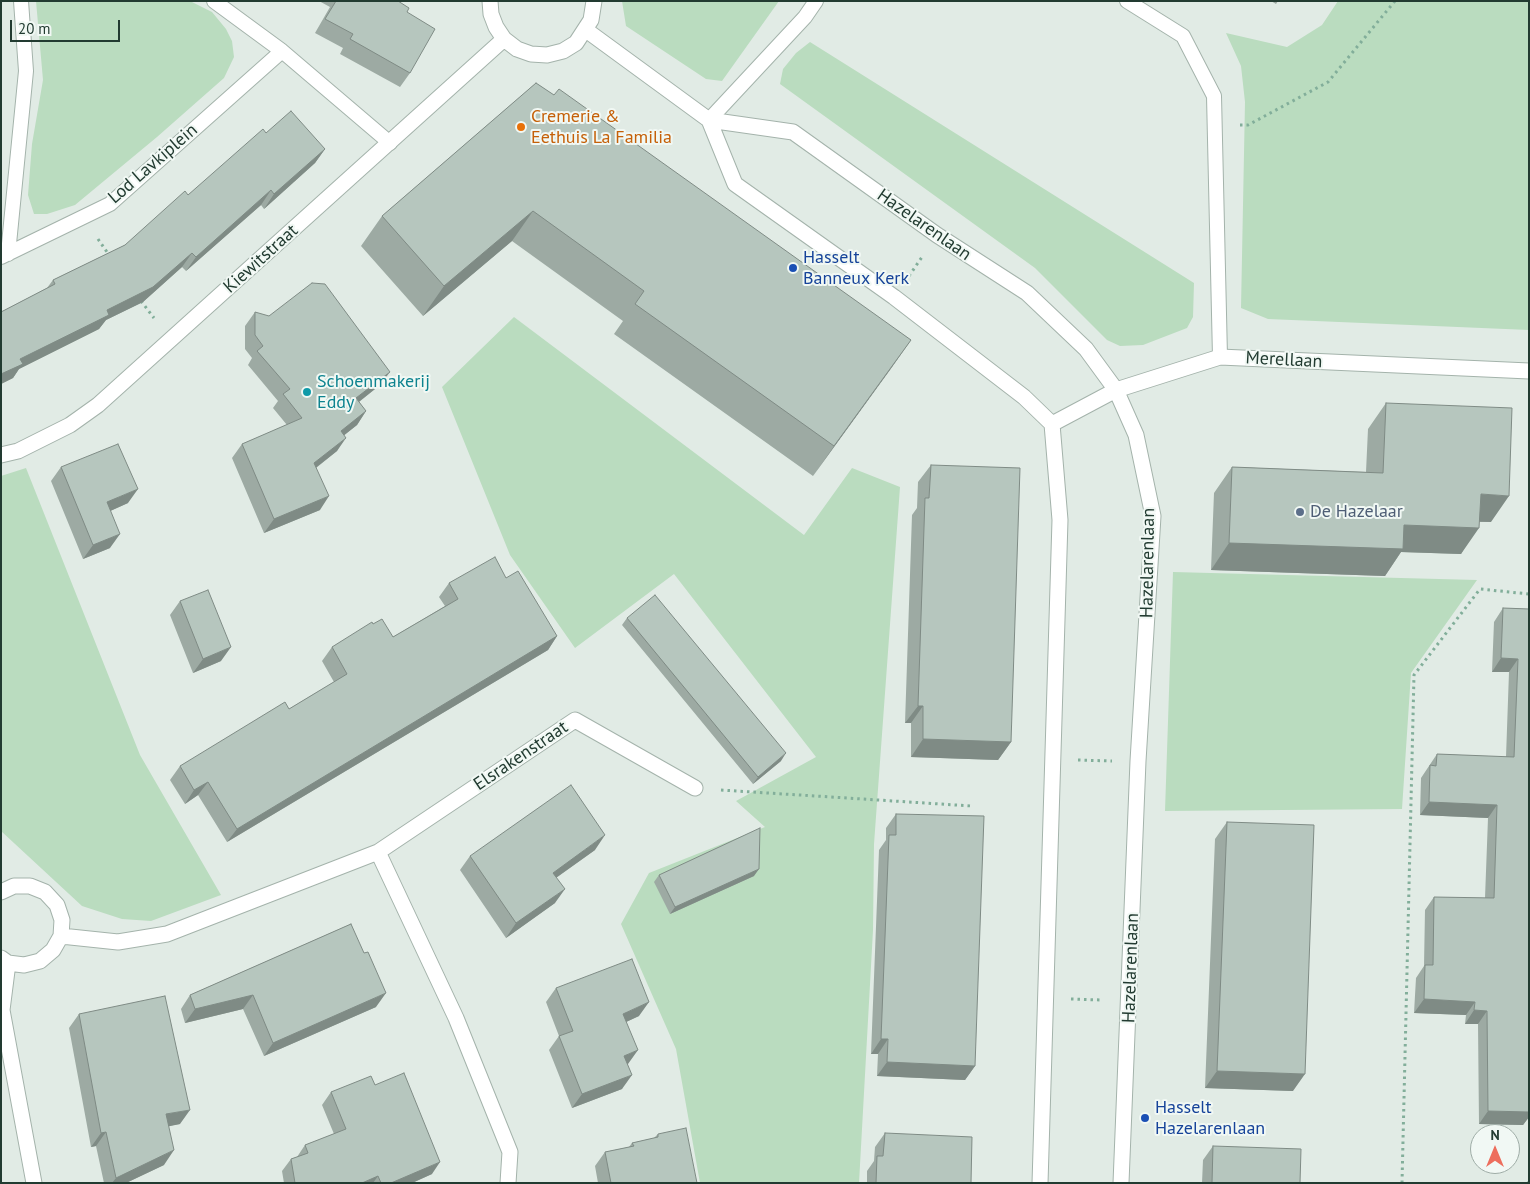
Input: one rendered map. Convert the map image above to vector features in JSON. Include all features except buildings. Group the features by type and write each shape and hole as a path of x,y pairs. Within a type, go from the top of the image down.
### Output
{"street":[{"path":"490,1 490,14 504,39 517,49 531,54 547,55 563,51 576,43 591,20 594,1"},
{"name":"Hazelarenlaan","path":"586,30 710,120 793,132 937,235 1027,293 1086,350 1116,390 1136,435 1153,516 1138,761 1130,1002 1121,1183"},
{"name":"Kiewitstraat","path":"1,455 18,451 70,425 98,405 504,39"},
{"path":"710,120 734,184 894,297 1024,397 1052,424 1060,520 1040,1183"},
{"name":"Merellaan","path":"1052,424 1116,390 1220,357 1529,372"},
{"name":"Elsrakenstraat","path":"61,936 118,942 167,934 378,852 575,720 695,788"},
{"path":"378,852 456,1018 510,1152 508,1183"},
{"path":"1,892 14,886 30,886 45,892 57,905 62,920 61,936 53,950 40,961 24,965 5,961 2,1010 34,1183"}],"lane":[{"name":"Lod Lavkiplein","path":"4,255 26,71 20,1"},
{"path":"214,1 282,51 390,143"},
{"path":"710,120 805,17 816,1"},
{"path":"1127,1 1183,36 1214,96 1213,127 1220,357"},
{"name":"Lod Lavkiplein","path":"4,255 110,204 282,51"}],"path":[{"path":"1213,127 1248,125 1328,82 1395,1"},
{"path":"82,217 110,256"},
{"path":"894,297 937,235"},
{"path":"137,294 170,341"},
{"path":"1402,1183 1414,675 1480,589 1529,594"},
{"path":"1052,760 1138,761"},
{"path":"695,788 972,806"},
{"path":"1045,997 1130,1002"}],"green space":[{"path":"36,1 190,1 212,12 226,29 232,41 234,57 224,78 157,137 75,205 47,214 34,214 28,195 32,144 43,80"},
{"path":"622,1 779,1 722,81 706,79 626,26"},
{"path":"1338,1 1529,1 1529,330 1268,319 1241,308 1245,102 1241,66 1226,33 1287,47 1322,25"},
{"path":"810,42 1194,283 1193,317 1187,328 1143,345 1120,346 1107,340 1035,268 780,84 783,69 796,53"},
{"path":"514,317 804,535 852,468 900,487 874,844 873,930 859,1183 700,1183 676,1049 621,924 649,873 765,827 736,801 816,757 674,574 575,648 510,555 442,387"},
{"path":"26,468 140,755 221,895 151,921 122,919 82,906 1,831 1,476"},
{"path":"1173,572 1477,580 1411,673 1402,809 1165,811"}],"place":[{"name":"Cremerie & Eethuis La Familia","path":"521,127"},
{"name":"Hasselt Banneux Kerk","path":"793,268"},
{"name":"Schoenmakerij Eddy","path":"307,392"},
{"name":"De Hazelaar","path":"1300,512"},
{"name":"Hasselt Hazelarenlaan","path":"1145,1118"}]}
